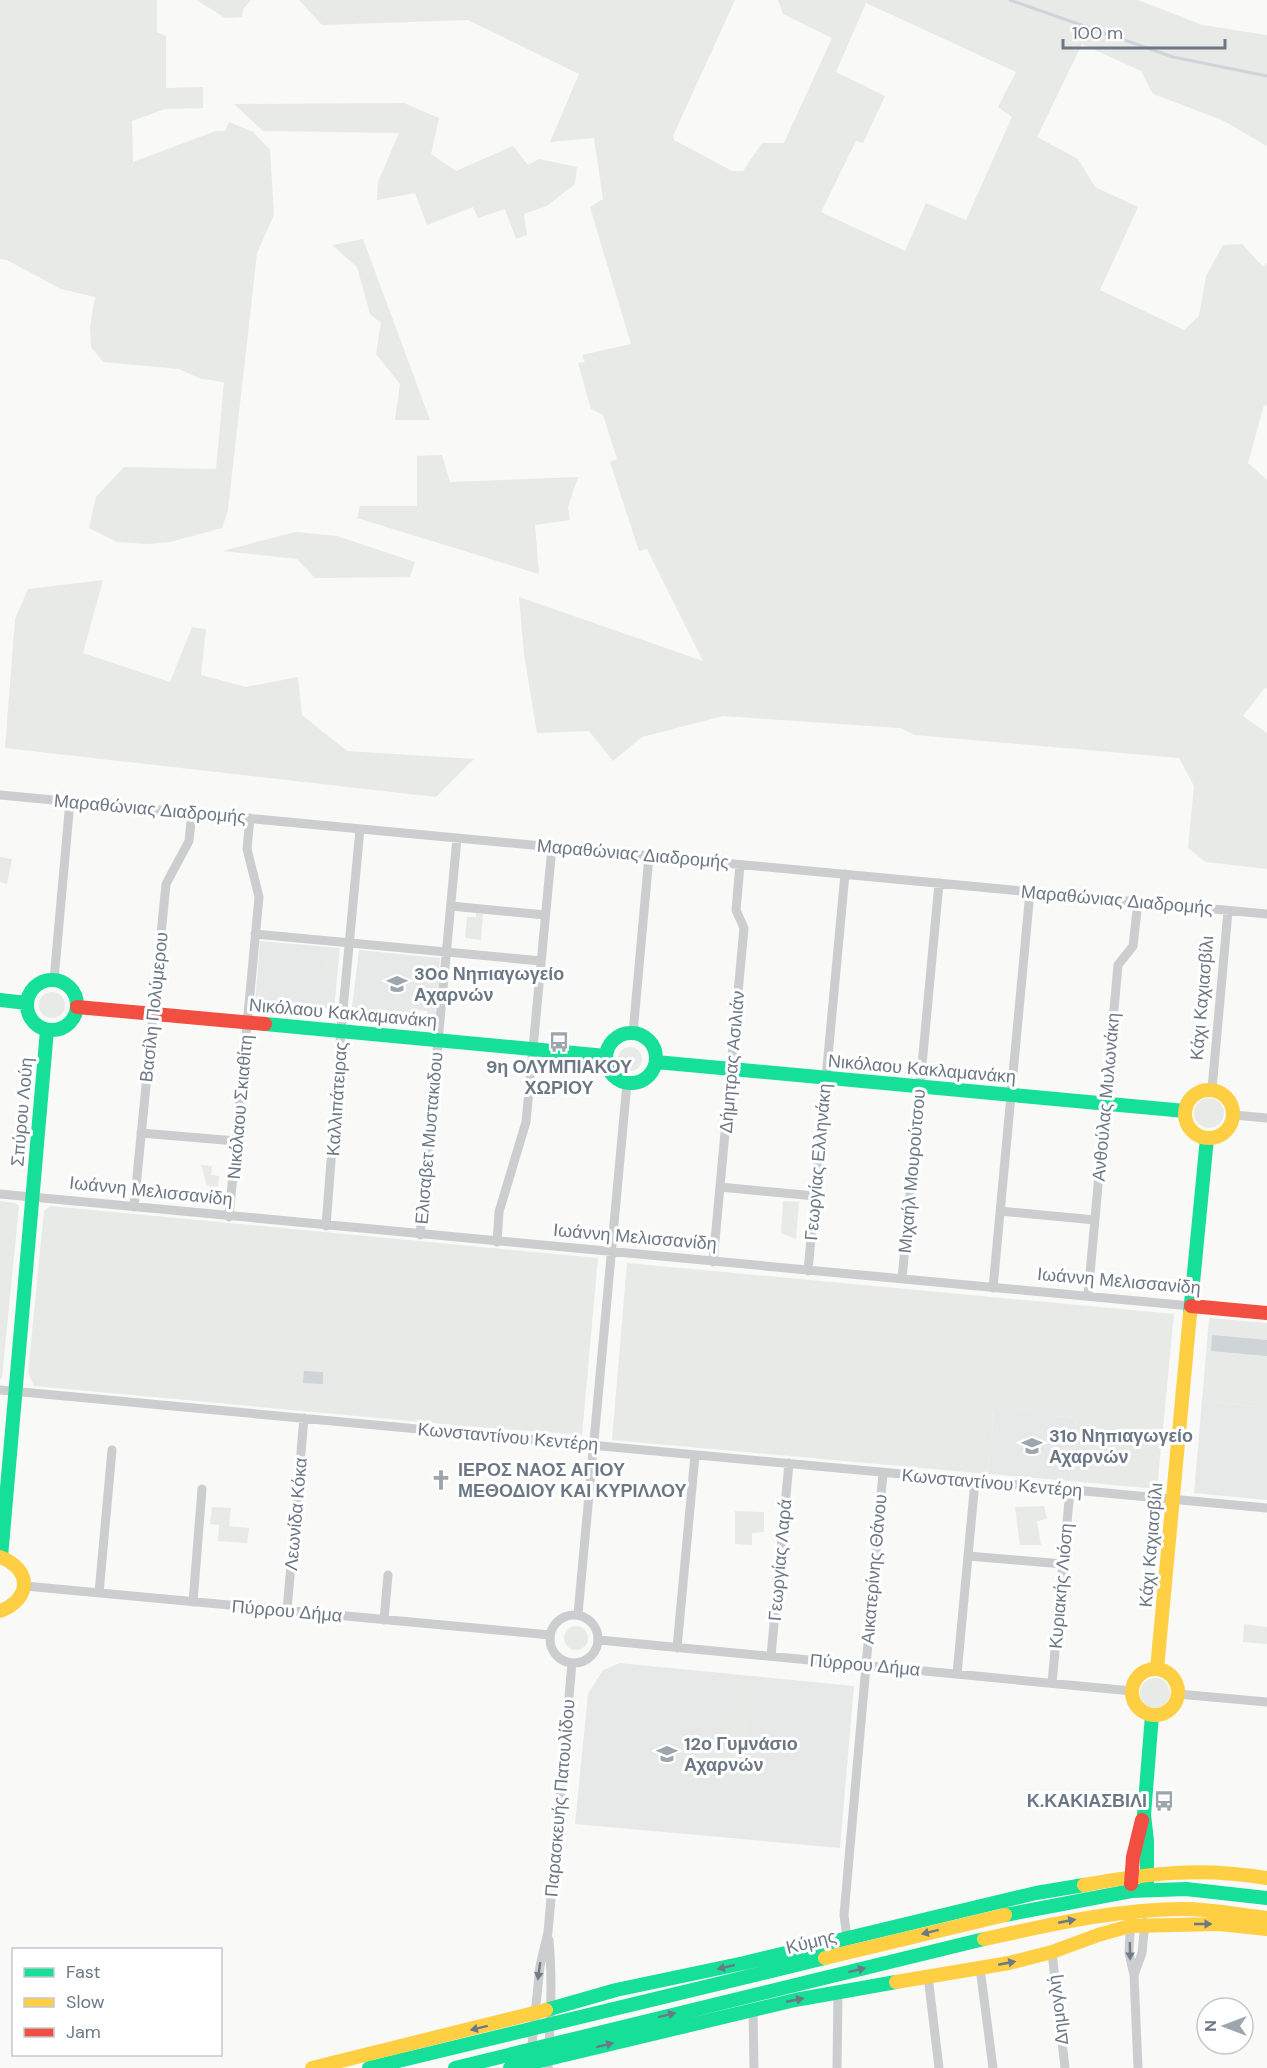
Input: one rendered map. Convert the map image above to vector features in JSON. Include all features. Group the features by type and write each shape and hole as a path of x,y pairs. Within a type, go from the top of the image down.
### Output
{"street":[{"name":"Μαραθώνιας Διαδρομής","path":"0,795 1267,914"},
{"path":"54,980 70,801"},
{"name":"Βασίλη Πολύμερου","path":"134,1208 166,884 189,841 192,813"},
{"name":"Νικόλαου Σκιαθίτη","path":"230,1217 258,897 247,849 250,818"},
{"name":"Καλλιπάτειρας","path":"326,1226 360,829"},
{"name":"Ελισαβετ Μυστακιδου","path":"420,1235 457,838"},
{"path":"497,1242 499,1212 526,1122 552,847"},
{"path":"633,1033 649,856"},
{"name":"Δήμητρας Ασιλιάν","path":"713,1262 744,928 736,910 740,864"},
{"name":"Γεωργίας Ελληνάκη","path":"808,1271 845,874"},
{"name":"Μιχαήλ Μουρούτσου","path":"902,1280 939,883"},
{"path":"993,1288 1030,892"},
{"name":"Ανθούλας Μυλωνάκη","path":"1088,1296 1118,965 1133,946 1138,902"},
{"path":"451,906 545,915"},
{"name":"Κάχι Καχιασβίλι","path":"1212,1089 1228,910"},
{"path":"255,934 541,961"},
{"path":"54,980 68,986 74,992 77,1007 74,1018 66,1026 57,1030 47,1030 32,1021 27,1003 32,989 38,984 54,980"},
{"path":"0,1000 27,1003"},
{"name":"Νικόλαου Κακλαμανάκη","path":"77,1007 606,1056"},
{"name":"Σπύρου Λούη","path":"0,1557 47,1030"},
{"path":"633,1033 643,1036 650,1042 655,1051 656,1062 642,1081 627,1083 620,1081 609,1071 606,1056 615,1039 623,1034 633,1033"},
{"name":"Νικόλαου Κακλαμανάκη","path":"656,1062 1185,1111"},
{"path":"578,1614 627,1083"},
{"path":"1212,1089 1228,1098 1234,1115 1232,1123 1222,1135 1207,1138 1200,1136 1188,1126 1185,1111 1191,1098 1204,1090 1212,1089"},
{"path":"1234,1115 1267,1119"},
{"path":"141,1132 236,1142"},
{"name":"Κάχι Καχιασβίλι","path":"1157,1669 1207,1138"},
{"path":"720,1187 815,1196"},
{"name":"Ιωάννη Μελισσανίδη","path":"0,1194 1267,1313"},
{"path":"1000,1211 1095,1220"},
{"name":"Κωνσταντίνου Κεντέρη","path":"0,1390 1267,1508"},
{"name":"Λεωνίδα Κόκα","path":"287,1610 304,1418"},
{"path":"99,1593 112,1450"},
{"path":"677,1648 695,1455"},
{"name":"Γεωργίας Λαρά","path":"771,1656 789,1463"},
{"name":"Αικατερίνης Θάνου","path":"847,1938 844,1915 883,1473"},
{"path":"957,1674 975,1481"},
{"path":"193,1602 202,1489"},
{"name":"Κυριακής Λιόση","path":"1052,1683 1070,1490"},
{"path":"968,1556 1063,1564"},
{"path":"0,1557 15,1563 24,1577 25,1586 15,1605 0,1611"},
{"path":"384,1620 388,1575"},
{"name":"Πύρρου Δήμα","path":"25,1586 550,1635"},
{"path":"578,1614 593,1623 598,1631 599,1640 593,1654 587,1659 572,1663 565,1661 553,1651 550,1635 559,1619 578,1614"},
{"name":"Πύρρου Δήμα","path":"599,1640 1132,1690"},
{"name":"Παρασκευής Πατουλίδου","path":"531,2066 540,1966 548,1932 572,1663"},
{"path":"1157,1669 1164,1671 1175,1680 1178,1694 1177,1701 1167,1712 1152,1715 1137,1707 1132,1690 1140,1674 1157,1669"},
{"path":"1178,1694 1267,1702"},
{"path":"1134,1975 1142,1953 1146,1910 1147,1841 1144,1815 1152,1715"},
{"path":"1138,2068 1134,1975 1129,1953 1131,1876 1135,1842 1144,1815"},
{"path":"312,2068 501,2022 616,1990 694,1974 1036,1893 1147,1874 1202,1871 1231,1872 1267,1878"},
{"name":"Κύμης","path":"369,2068 1039,1907 1147,1890 1186,1889 1267,1898"},
{"name":"Κύμης","path":"455,2068 993,1937 1085,1918 1146,1910 1217,1911 1267,1918"},
{"path":"510,2068 548,2063 753,2009 980,1968 1052,1952 1130,1926 1219,1924 1267,1929"},
{"name":"Παρασκευής Πατουλίδου","path":"548,1932 552,1967 548,2063"},
{"name":"Δημογλή","path":"1052,1952 1065,2068"},
{"path":"980,1968 993,2068"},
{"path":"928,1976 939,2068"},
{"path":"837,2068 838,1992"},
{"path":"753,2009 754,2068"}],"shaded area":[{"path":"0,0 157,0 157,32 166,36 166,88 203,87 203,108 165,109 132,121 133,162 216,131 225,131 229,122 253,132 270,150 274,215 257,253 228,510 222,528 170,542 149,544 117,542 89,528 96,497 124,467 216,469 224,382 201,379 179,369 103,362 91,347 90,327 95,297 61,289 7,260 0,259"},
{"path":"197,0 251,0 243,9 242,17 225,18"},
{"path":"299,0 735,0 673,136 674,140 732,171 743,171 762,143 784,143 832,38 783,14 778,0 1138,0 1202,25 1267,35 1267,146 1222,120 1153,94 1141,71 1082,44 1037,137 1078,159 1095,187 1138,207 1100,290 1184,330 1199,316 1206,276 1223,245 1242,244 1263,267 1267,263 1267,406 1264,405 1248,463 1267,480 1267,688 1243,716 1267,733 1267,869 1206,862 1188,848 1194,786 1179,758 915,735 900,728 723,716 642,737 613,761 589,731 537,733 524,654 519,597 703,661 647,549 639,551 610,462 617,459 603,415 591,409 578,363 585,362 582,355 631,344 590,207 603,199 594,138 550,142 579,74 468,20 322,25","holes":["866,3 1016,72 998,107 1012,117 966,220 926,203 905,251 821,212 856,141 863,143 885,96 836,72"]},
{"path":"404,103 439,118 431,154 456,171 513,146 528,165 539,159 577,167 575,184 547,206 524,214 527,235 516,239 505,209 478,218 473,207 427,225 415,193 377,200 378,182 399,133 263,131 234,104"},
{"path":"363,239 430,420 395,420 400,384 376,354 381,323 370,314 357,267 332,245"},
{"path":"442,455 450,482 578,477 568,507 570,520 535,525 539,574 357,518 360,506 417,506 417,456"},
{"path":"295,532 337,536 415,562 410,577 315,578 297,559 223,551"},
{"path":"103,580 83,653 170,682 192,627 206,629 201,675 246,687 298,677 302,715 347,751 474,759 436,797 5,748 15,619 28,589"},
{"path":"0,857 12,859 7,884 0,882"},
{"path":"476,913 483,914 481,940 465,938 467,917 476,917"},
{"path":"260,941 340,948 334,1009 255,1002"},
{"path":"328,950 339,951 337,971 332,971 332,973 322,972 323,958 328,958"},
{"name":"30ο Νηπιαγωγείο Αχαρνών","path":"359,950 440,958 435,1020 427,1019 427,1011 416,1010 415,1018 388,1015 385,1010 377,1009 376,1014 354,1010 352,1007"},
{"path":"52,992 61,996 65,1005 61,1014 52,1018 43,1014 39,1005 43,996"},
{"path":"625,1047 635,1047 642,1054 642,1064 635,1071 625,1071 618,1064 618,1054"},
{"path":"1209,1098 1220,1102 1224,1113 1220,1124 1209,1128 1198,1124 1194,1113 1198,1102"},
{"path":"201,1165 212,1166 211,1175 219,1176 218,1187 207,1186"},
{"path":"0,1201 15,1203 19,1206 0,1380"},
{"path":"783,1201 799,1202 796,1239 781,1233"},
{"path":"50,1206 598,1258 582,1435 34,1386 28,1373 44,1211"},
{"path":"627,1263 1174,1314 1157,1489 1070,1481 1076,1418 994,1411 988,1474 612,1440"},
{"path":"1209,1318 1267,1323 1267,1408 1202,1401"},
{"path":"1212,1335 1267,1340 1267,1356 1211,1351"},
{"path":"304,1371 323,1372 323,1384 303,1383"},
{"path":"1202,1401 1267,1408 1267,1500 1194,1493"},
{"name":"31ο Νηπιαγωγείο Αχαρνών","path":"994,1410 1076,1418 1070,1481 988,1474"},
{"path":"1044,1506 1047,1519 1037,1521 1041,1545 1020,1545 1015,1507"},
{"path":"212,1507 231,1508 229,1526 249,1528 247,1543 218,1541 219,1525 210,1524"},
{"path":"735,1511 764,1512 764,1532 752,1533 752,1545 735,1544"},
{"path":"1244,1624 1267,1627 1267,1644 1243,1642"},
{"path":"571,1626 581,1626 588,1633 588,1643 581,1650 571,1650 564,1643 564,1633"},
{"name":"12ο Γυμνάσιο Αχαρνών","path":"620,1663 854,1686 840,1848 575,1824 588,1694 603,1670"},
{"path":"728,1677 754,1679 746,1787 720,1785"},
{"path":"1155,1678 1166,1682 1170,1693 1166,1704 1155,1708 1144,1704 1140,1693 1144,1682"}],"waterway":[{"path":"1010,0 1173,57 1267,76"}],"traffic: fast":[{"path":"47,980 57,980 70,987 77,1000 77,1005 77,1010 70,1023 57,1030 47,1030 38,1026 31,1019 27,1010 27,1000 31,991 38,984 47,980"},
{"path":"0,1000 27,1003"},
{"path":"265,1024 606,1056"},
{"path":"1,1557 47,1030"},
{"path":"631,1033 649,1040 656,1058 649,1076 631,1083 613,1076 606,1058 613,1040 631,1033"},
{"path":"656,1062 1185,1111"},
{"path":"1190,1314 1207,1138"},
{"path":"1147,1884 1147,1841 1144,1815 1152,1715"},
{"path":"546,2010 616,1990 744,1963 1036,1893 1084,1885"},
{"path":"1005,1915 1131,1891 1186,1889 1267,1898"},
{"path":"455,2068 984,1939"},
{"path":"369,2068 825,1958"},
{"path":"510,2068 795,2000 896,1982"}],"traffic: slow":[{"path":"1204,1090 1214,1090 1226,1097 1233,1109 1233,1114 1233,1119 1226,1131 1214,1138 1204,1138 1189,1127 1185,1119 1185,1109 1196,1094 1204,1090"},
{"path":"1157,1669 1190,1314"},
{"path":"0,1557 18,1569 24,1584 18,1599 0,1611"},
{"path":"1155,1669 1171,1676 1178,1692 1171,1708 1155,1715 1139,1708 1132,1692 1139,1676 1155,1669"},
{"path":"1084,1885 1131,1877 1197,1872 1267,1878"},
{"path":"984,1939 1083,1919 1159,1910 1205,1910 1267,1918"},
{"path":"825,1958 1005,1915"},
{"path":"896,1982 1009,1963 1052,1952 1130,1926 1219,1924 1267,1929"},
{"path":"312,2068 546,2010"}],"traffic: jam":[{"path":"77,1007 265,1024"},
{"path":"1191,1306 1267,1313"},
{"path":"1131,1884 1133,1857 1142,1820"}],"place":[{"name":"30ο Νηπιαγωγείο Αχαρνών","path":"397,984"},
{"name":"9η ΟΛΥΜΠΙΑΚΟΥ ΧΩΡΙΟΥ","path":"559,1042"},
{"name":"31ο Νηπιαγωγείο Αχαρνών","path":"1032,1446"},
{"name":"ΙΕΡΟΣ ΝΑΟΣ ΑΓΙΟΥ ΜΕΘΟΔΙΟΥ ΚΑΙ ΚΥΡΙΛΛΟΥ","path":"441,1480"},
{"name":"12ο Γυμνάσιο Αχαρνών","path":"667,1754"},
{"name":"Κ.ΚΑΚΙΑΣΒΙΛΙ","path":"1164,1801"}]}
